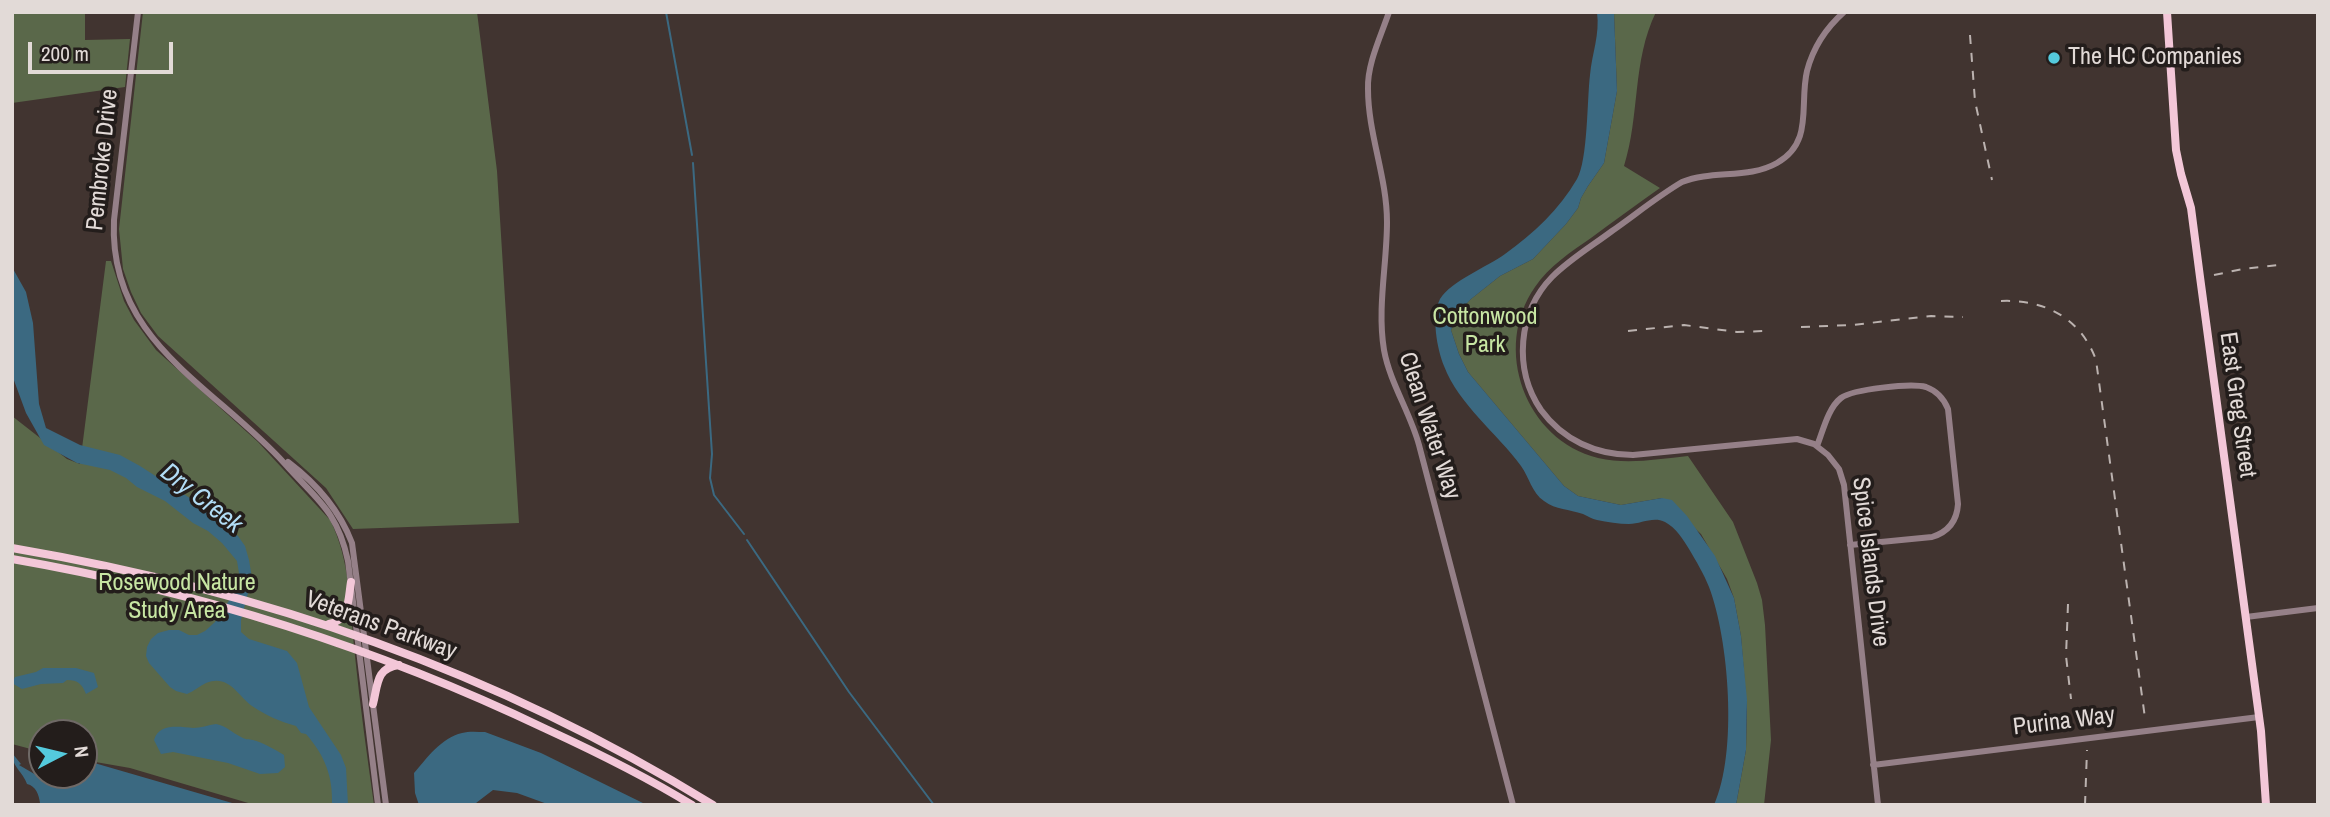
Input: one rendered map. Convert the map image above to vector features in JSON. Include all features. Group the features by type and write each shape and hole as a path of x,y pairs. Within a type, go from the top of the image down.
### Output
{"main road":[{"name":"East Greg Street","path":"2167,12 2178,158 2192,215 2259,717 2266,805"},
{"name":"Veterans Parkway","path":"12,548 127,569 223,594 361,636 516,699 609,745 713,805"},
{"name":"Veterans Parkway","path":"12,559 125,581 221,606 399,664 603,756 692,805"},
{"path":"327,625 337,622 345,613 351,582"},
{"path":"373,704 383,671 399,664"}],"street":[{"name":"Pembroke Drive","path":"138,12 114,220 114,249 122,286 140,323 159,347 315,493 337,526 345,546 361,636 378,805"},
{"name":"Clean Water Way","path":"1389,12 1371,69 1368,89 1387,212 1382,325 1384,351 1413,422 1513,805"},
{"path":"1844,12 1825,32 1813,54 1806,80 1803,131 1789,154 1767,168 1698,176 1675,186 1550,279 1531,307 1523,340 1525,375 1539,406 1561,432 1591,448 1616,454 1633,455 1789,439 1806,441 1817,446 1834,405 1852,393 1911,386 1924,387 1940,396 1948,409 1958,503 1958,513 1952,524 1932,537 1850,545"},
{"name":"Spice Islands Drive","path":"1817,446 1834,461 1842,477 1878,805"},
{"name":"Pembroke Drive","path":"280,458 318,487 347,530 356,557 361,636"},
{"path":"2246,617 2318,608"},
{"name":"Pembroke Drive","path":"363,652 373,704 386,805"},
{"name":"Purina Way","path":"1873,765 2259,717"}],"green space":[{"path":"12,12 85,12 85,40 130,39 125,87 12,103"},
{"path":"143,12 477,12 497,171 519,523 353,529 326,488 158,336 141,313 123,269 119,229"},
{"name":"Cottonwood Park","path":"1614,12 1656,12 1643,50 1624,166 1660,188 1568,254 1541,279 1522,311 1516,337 1517,363 1523,389 1535,412 1551,432 1573,448 1598,458 1643,461 1688,456 1733,522 1757,583 1765,625 1771,740 1764,805 1736,805 1746,750 1747,710 1741,636 1734,598 1727,579 1701,534 1662,498 1621,505 1578,496 1564,486 1468,372 1451,330 1461,308 1500,276 1533,259 1566,224 1604,163 1617,91"},
{"name":"Rosewood Nature Study Area","path":"106,261 111,261 124,301 156,350 258,442 330,520 346,569 374,805 255,805 130,768 98,762 98,719 28,719 28,748 12,744 12,416 67,459 80,464"}],"water":[{"path":"1597,12 1614,12 1617,91 1604,163 1566,224 1533,259 1500,276 1471,299 1461,309 1451,330 1468,372 1564,486 1578,496 1621,505 1662,498 1672,500 1687,516 1715,556 1734,598 1741,636 1747,700 1746,750 1736,805 1714,805 1726,756 1726,665 1722,636 1709,587 1684,541 1673,527 1660,520 1629,524 1595,520 1544,501 1536,494 1524,470 1459,393 1444,366 1437,342 1437,306 1445,292 1526,238 1554,211 1577,179 1585,144"},
{"path":"12,267 26,292 33,323 39,404 46,428 80,445 120,455 140,466 196,502 238,536 245,546 252,578 241,620 241,632 249,639 287,651 297,663 309,707 341,755 346,768 348,805 332,805 331,785 323,758 306,734 301,733 296,726 257,709 227,683 221,681 206,683 187,694 176,691 149,663 146,656 147,647 158,633 179,630 189,635 197,635 215,622 230,599 239,573 237,561 208,531 165,501 110,470 77,463 44,445 26,413 12,375"},
{"path":"43,668 76,668 94,673 98,687 86,694 79,683 71,680 22,689 12,683 15,677"},
{"path":"216,724 243,738 265,744 284,755 285,767 278,773 260,774 228,763 173,752 161,754 154,740 165,728 196,728"},
{"path":"468,732 485,732 541,753 647,805 550,805 517,793 493,790 476,803 477,805 419,805 414,773 429,755 454,736"},
{"path":"12,753 21,764 19,765 28,770 28,784 27,784 14,762"},
{"path":"98,764 239,805 38,805 40,803 34,789 98,789"}],"waterway":[{"path":"666,12 692,155"},
{"path":"693,163 712,454 710,478 714,495 744,534"},
{"path":"747,540 849,692 934,805"}],"railway":[{"path":"1970,35 1975,101 1992,180"},
{"path":"2214,275 2279,265"},
{"path":"2001,301 2032,303 2059,314 2081,333 2096,360 2145,718"},
{"path":"1801,327 1852,325 1931,316 1963,317"},
{"path":"1628,331 1684,325 1737,332 1765,331"},
{"path":"2068,604 2066,656 2071,699"},
{"path":"2085,805 2087,750"}],"place":[{"name":"The HC Companies","path":"2054,58"}],"water label":[{"name":"Dry Creek","path":"201,499"}]}
